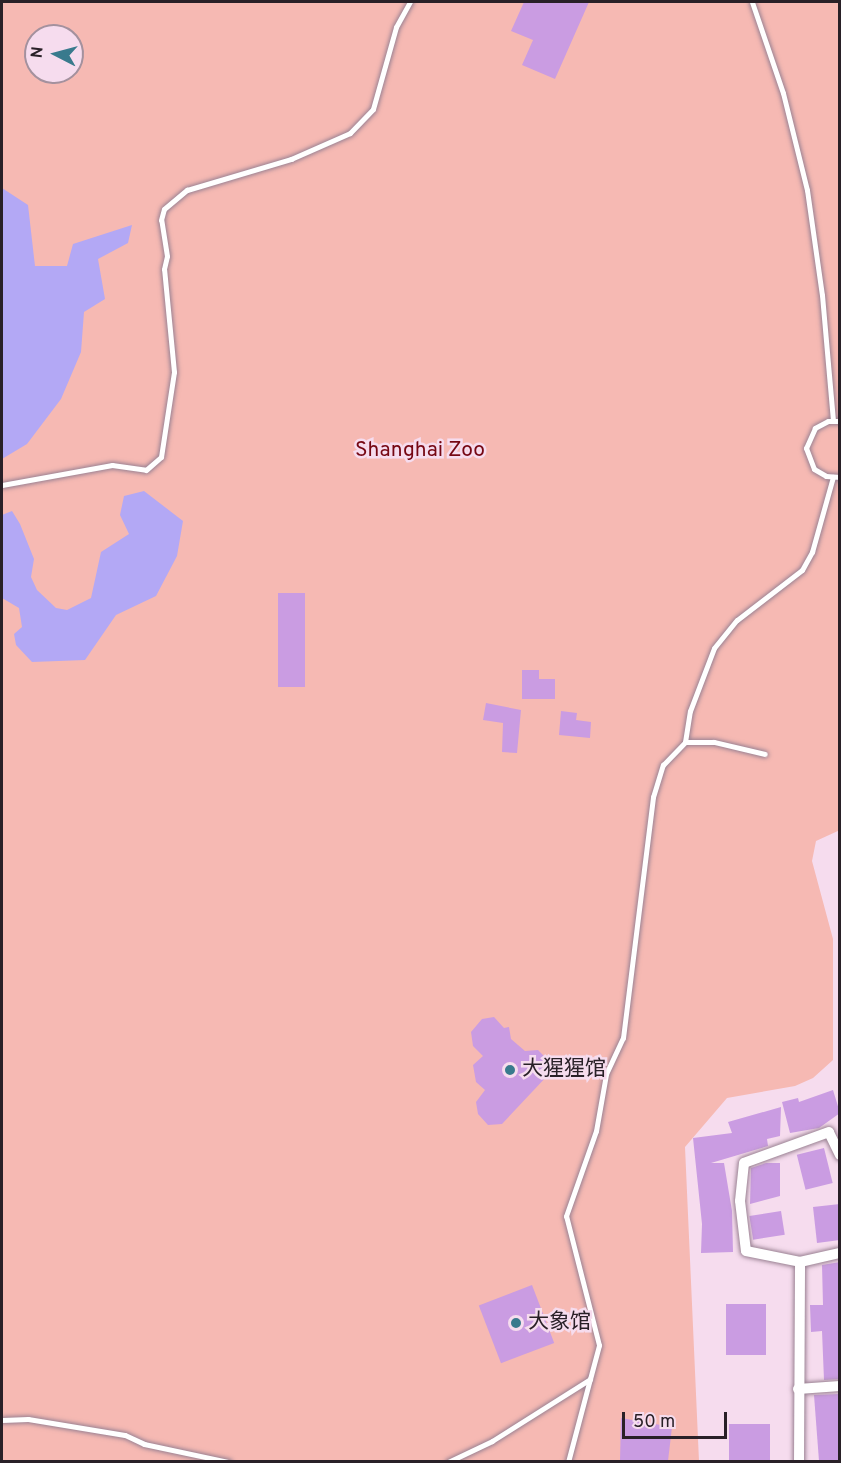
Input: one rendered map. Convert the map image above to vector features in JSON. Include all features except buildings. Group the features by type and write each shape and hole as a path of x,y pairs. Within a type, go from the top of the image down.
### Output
{"street":[{"path":"840,1155 829,1132 744,1163 740,1202 746,1251 800,1262 840,1253"},
{"path":"799,1461 800,1262"},
{"path":"798,1389 840,1386"}],"lane":[{"path":"2,485 112,465 146,470 160,457 174,372 164,269 168,256 161,220 164,208 186,190 291,159 350,133 373,109 396,27 410,2"},
{"path":"568,1461 599,1345 566,1216 596,1131 606,1074 623,1038 652,797 663,765 686,742 690,711 714,648 737,620 802,570 812,552 836,477 814,469 806,448 815,428 836,421 822,295 807,190 783,93 752,2"},
{"path":"686,742 714,742 765,754"},
{"path":"448,1461 492,1442 590,1379"},
{"path":"2,1420 28,1419 125,1435 144,1444 229,1461"}],"green space":[{"name":"Shanghai Zoo","path":"2,2 839,2 840,830 816,841 812,861 833,939 833,1060 813,1078 795,1086 727,1098 685,1147 699,1461 2,1462"}],"shaded area":[{"path":"2,188 28,205 35,266 67,266 73,244 132,225 128,243 98,259 105,299 84,312 81,352 61,399 27,444 2,459"},
{"path":"144,491 183,521 177,556 156,596 116,615 85,660 32,662 16,645 14,634 22,627 19,608 2,598 2,515 12,511 20,524 34,559 31,577 37,590 56,608 67,610 91,598 101,552 129,534 120,515 124,496"}],"place":[{"name":"大猩猩馆","path":"510,1070"},
{"name":"大象馆","path":"516,1323"}]}
